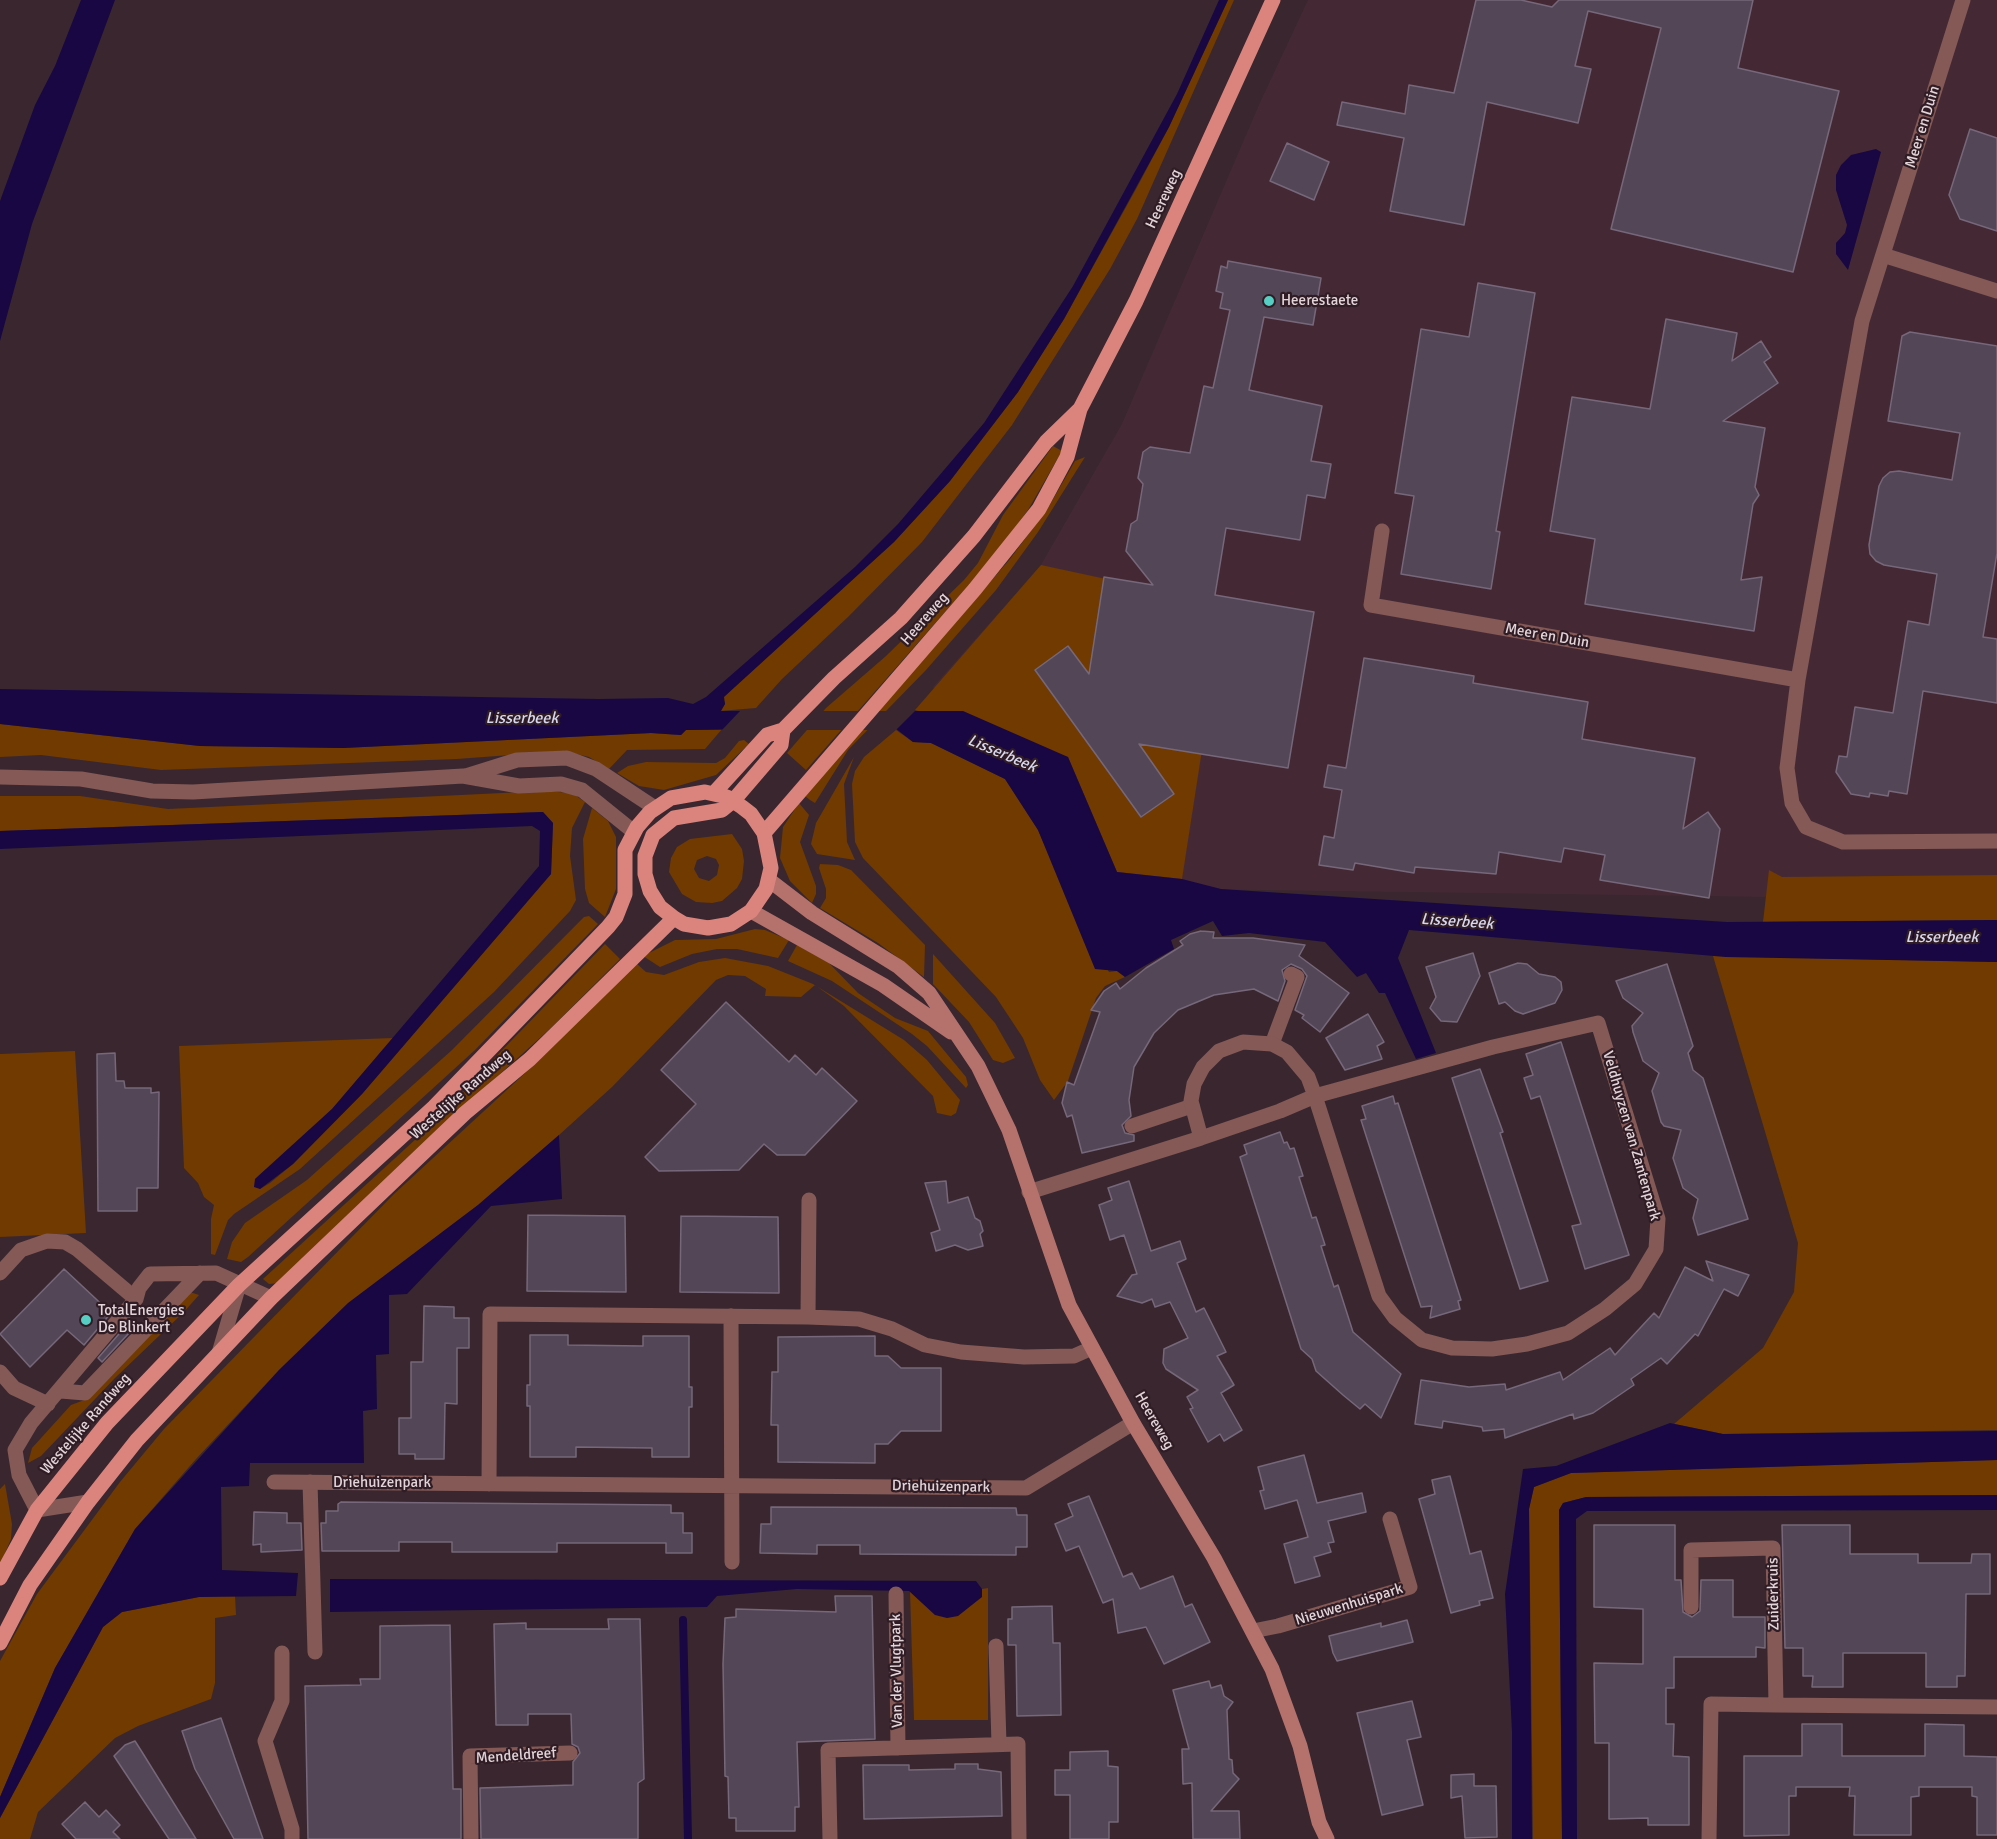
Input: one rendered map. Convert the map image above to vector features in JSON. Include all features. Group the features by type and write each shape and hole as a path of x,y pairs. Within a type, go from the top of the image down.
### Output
{"main road":[{"name":"Heereweg","path":"764,833 975,589 1039,509 1067,457 1080,409 1136,302 1273,0"},
{"name":"Heereweg","path":"714,793 767,735 783,730 901,618 974,536 1046,442 1080,409"},
{"name":"Heereweg","path":"733,801 781,745 783,730"},
{"path":"647,847 634,832 656,808 670,798 687,793 714,793 733,801 751,814 764,833 771,856 769,880 762,897 751,911 731,924 708,928 684,924 674,918 660,907 647,883 644,865 647,847 662,825 674,818 722,810 733,801"},
{"name":"Westelijke Randweg","path":"0,1578 37,1510 106,1422 239,1285 434,1107 608,927 616,917 626,894 624,858 634,832"},
{"name":"Heereweg","path":"769,880 812,913 899,967 929,993 999,1105 1069,1305 1133,1423 1214,1558 1272,1669 1300,1746 1318,1822 1317,1839"},
{"name":"Heereweg","path":"751,911 883,986 959,1038"},
{"name":"Westelijke Randweg","path":"0,1643 30,1585 88,1502 137,1440 271,1298 465,1113 530,1059 674,918"},
{"name":"Heereweg","path":"1318,1822 1328,1839"}],"street":[{"name":"Meer en Duin","path":"1963,0 1862,321 1798,680 1787,768 1792,803 1806,827 1843,842 1997,841"},
{"path":"1883,255 1997,291"},
{"name":"Meer en Duin","path":"1382,531 1371,605 1798,680"},
{"path":"0,777 81,779 152,791 193,792 463,776 517,760 567,758 596,769 656,808"},
{"path":"463,776 519,786 547,783 582,790 634,832"},
{"path":"1201,1138 1192,1106 1194,1084 1203,1067 1219,1051 1243,1042 1272,1044 1297,977 1291,974"},
{"name":"Veldhuyzen van Zantenpark","path":"1029,1192 1280,1112 1315,1096 1493,1047 1598,1023 1658,1219 1656,1249 1635,1284 1605,1309 1568,1333 1535,1342 1492,1349 1452,1348 1422,1340 1395,1318 1379,1296 1315,1096 1308,1077 1296,1061 1272,1044"},
{"path":"1132,1126 1192,1106"},
{"path":"808,1200 808,1317"},
{"path":"0,1273 21,1250 47,1241 65,1242 136,1299"},
{"name":"Westelijke Randweg","path":"61,1391 85,1393 200,1273"},
{"name":"Westelijke Randweg","path":"37,1510 19,1475 15,1450 31,1423 61,1391 136,1299 139,1288 150,1274 216,1273 271,1298"},
{"name":"Westelijke Randweg","path":"219,1353 239,1285"},
{"path":"489,1484 490,1314 859,1319 892,1329 925,1345 961,1352 1024,1357 1064,1357 1074,1356 1092,1348"},
{"path":"731,1316 732,1562"},
{"path":"0,1372 14,1388 48,1404"},
{"name":"Driehuizenpark","path":"274,1482 1026,1488 1133,1423"},
{"path":"310,1482 315,1652"},
{"path":"37,1510 88,1502"},
{"name":"Nieuwenhuispark","path":"1253,1630 1278,1626 1410,1587 1390,1519"},
{"name":"Zuiderkruis","path":"1691,1607 1691,1550 1773,1548 1776,1705"},
{"name":"Van der Vlugtpark","path":"896,1594 898,1748"},
{"path":"996,1646 999,1744 1018,1744 1019,1839"},
{"path":"282,1653 282,1701 265,1742 292,1829 292,1839"},
{"path":"1709,1839 1711,1704 1997,1707"},
{"name":"Van der Vlugtpark","path":"830,1839 828,1750 999,1744"},
{"name":"Mendeldreef","path":"471,1839 470,1756 570,1753"}],"shaded area":[{"path":"1228,0 1234,0 1137,219 1110,269 1012,425 922,542 848,617 782,679 756,708 720,711 725,704 723,697 894,542 950,481 1018,392 1064,319 1136,189 1169,127"},
{"path":"1308,0 1997,0 1997,900 1114,888 933,687 1041,565 1122,424 1259,105"},
{"path":"1053,446 1062,451 1028,510 996,554 806,770 787,753 826,708 886,656 964,580 978,563 1003,515"},
{"path":"1085,457 1038,532 996,590 926,670 848,750 815,803 805,796 1010,559 1048,508 1075,461"},
{"path":"1041,565 1106,579 1087,683 1130,737 1202,750 1182,879 1117,872 1068,757 915,710"},
{"path":"0,724 200,746 343,748 651,733 681,735 686,730 722,729 705,749 627,750 609,769 589,757 564,751 457,759 161,770 41,755 0,757"},
{"path":"896,730 913,742 931,743 1005,779 1038,830 1066,893 1109,972 1117,971 1125,977 1105,986 1096,998 1068,1081 1054,1100 1040,1080 1023,1038 996,997 863,858 855,842 852,784 855,771 864,757"},
{"path":"744,740 749,744 716,775 664,790 639,786 617,773 628,766 646,762 716,763 725,758 739,741"},
{"path":"854,757 844,784 847,842 855,860 817,854 811,844 816,823"},
{"path":"544,791 572,793 585,802 572,828 570,856 576,900 570,911 494,992 300,1169 234,1214 228,1220 215,1255 211,1254 211,1219 214,1205 204,1197 198,1183 184,1168 179,1046 393,1038 332,1109 255,1179 260,1189 293,1164 362,1094 551,874 553,823 543,812 0,831 0,796 80,796 168,809"},
{"path":"799,803 809,815 800,842 816,886 816,894 812,903 790,881 780,858 783,827"},
{"path":"592,808 608,821 616,837 616,889 605,917 589,903 585,889 583,839"},
{"path":"732,834 742,849 744,861 742,879 737,888 722,901 696,902 682,894 669,872 671,858 677,847 690,839","holes":["707,856 716,859 719,865 717,875 709,881 699,878 694,869 697,860"]},
{"path":"820,864 838,865 851,870 925,945 924,977 878,943 820,908 826,898 826,889 819,868"},
{"path":"1769,870 1782,877 1997,875 1997,920 1763,922"},
{"path":"589,916 598,924 475,1050 248,1257 241,1262 227,1259 232,1242 245,1223 307,1180 452,1050 584,917"},
{"path":"755,929 765,930 789,940 778,958 737,949 717,949 692,954 660,967 643,956 675,940 716,939"},
{"path":"605,944 620,959 552,1027 406,1159 279,1283 269,1284 263,1279 417,1138"},
{"path":"797,945 829,963 858,993 895,1018 928,1031 966,1077 968,1085 966,1088 927,1046 912,1034 832,981 788,961"},
{"path":"933,954 995,1023 1015,1058 1003,1063 993,1060 969,1022 933,984"},
{"path":"1713,956 1997,962 1997,1430 1723,1434 1674,1424 1763,1348 1794,1292 1798,1243"},
{"path":"725,958 768,966 815,985 801,997 765,996 766,989 745,976 728,975 716,980 612,1087 559,1135 478,1205 348,1304 279,1370 135,1529 55,1668 0,1797 0,1661 37,1594 120,1482 164,1429 394,1194 535,1064 636,963 646,972 664,975 699,962"},
{"path":"817,987 904,1040 927,1060 960,1100 956,1113 951,1116 937,1113 933,1096 844,1006"},
{"path":"75,1051 86,1233 0,1237 0,1054"},
{"path":"190,1292 199,1295 115,1378 41,1456 28,1463 32,1448 71,1405 87,1399"},
{"path":"1997,1460 1997,1495 1587,1497 1563,1503 1559,1510 1562,1839 1533,1839 1529,1509 1534,1487 1571,1473"},
{"path":"5,1484 12,1524 11,1539 0,1565 0,1489"},
{"path":"988,1588 988,1720 914,1720 910,1591 925,1605 982,1597 982,1589"},
{"path":"235,1595 236,1615 215,1618 215,1683 211,1699 138,1726 115,1738 38,1812 30,1839 0,1839 0,1818 103,1627 122,1612 199,1597"}],"water":[{"path":"81,0 115,0 32,224 0,341 0,201 35,105 55,66"},
{"name":"Lisserbeek","path":"1219,0 1228,0 1169,127 1064,319 1018,392 950,481 894,542 724,697 725,704 721,711 963,711 1068,757 1117,872 1182,879 1221,889 1727,922 1997,920 1997,962 1726,957 1409,930 1398,958 1436,1053 1416,1059 1385,993 1379,993 1366,973 1357,977 1325,942 1249,933 1222,936 1213,921 1171,940 1174,949 1125,977 1117,971 1095,969 1038,830 1005,779 931,743 913,742 895,728 686,730 681,735 651,733 343,748 200,746 0,724 0,689 599,699 668,698 693,704 706,697 855,567 898,524 984,423 1073,286 1177,94"},
{"path":"1876,149 1881,152 1848,270 1836,254 1836,243 1845,233 1847,225 1836,190 1836,175 1841,165 1851,155"},
{"path":"543,812 553,823 551,874 362,1094 293,1164 260,1189 254,1187 255,1179 332,1109 539,866 540,831 532,826 0,849 0,831"},
{"path":"559,1135 562,1199 491,1206 407,1294 389,1295 389,1354 376,1355 377,1409 363,1411 364,1463 250,1463 249,1486 221,1487 222,1570 298,1573 296,1596 199,1597 122,1612 103,1627 0,1818 0,1797 55,1668 135,1529 279,1370 348,1303 478,1205"},
{"path":"1670,1423 1723,1434 1997,1431 1997,1460 1571,1473 1534,1487 1529,1509 1532,1839 1512,1839 1512,1732 1505,1594 1523,1469 1556,1466"},
{"path":"1997,1495 1997,1510 1587,1511 1576,1519 1577,1839 1562,1839 1559,1510 1563,1503 1586,1497"},
{"path":"330,1579 976,1581 982,1589 982,1597 958,1616 947,1618 935,1615 909,1591 797,1589 717,1596 707,1607 330,1612"}],"pier":[{"path":"740,711 915,711 896,730 722,730"}],"building":[{"path":"1476,0 1521,0 1552,7 1559,0 1753,0 1738,68 1839,91 1793,272 1611,229 1661,28 1588,11 1575,66 1591,69 1578,123 1487,102 1464,225 1390,211 1404,138 1337,125 1342,102 1405,114 1409,85 1454,93"},
{"path":"1970,129 1997,138 1997,231 1960,219 1949,195"},
{"path":"1287,143 1329,162 1314,200 1270,181"},
{"path":"1228,261 1321,278 1313,325 1264,317 1249,390 1322,406 1311,461 1331,464 1325,498 1307,495 1300,540 1226,528 1215,595 1314,612 1288,768 1139,744 1174,794 1141,817 1035,670 1068,646 1089,674 1104,577 1153,585 1126,551 1131,524 1137,520 1143,484 1138,478 1143,452 1150,447 1190,453 1204,386 1213,388 1230,310 1220,308 1223,293 1216,291 1221,266 1227,268"},
{"path":"1478,283 1535,293 1496,531 1500,532 1491,589 1401,574 1414,496 1395,493 1421,329 1469,337"},
{"path":"1666,319 1737,333 1732,361 1761,341 1771,357 1764,362 1778,383 1723,421 1765,428 1755,487 1759,495 1753,504 1741,580 1762,577 1754,631 1585,604 1595,539 1550,531 1572,397 1650,409"},
{"path":"1910,332 1997,346 1997,553 1983,637 1997,639 1997,703 1923,691 1907,794 1889,791 1888,796 1870,793 1869,797 1851,794 1836,772 1839,756 1847,757 1855,707 1893,713 1908,621 1929,625 1937,574 1884,565 1870,554 1869,545 1879,486 1890,472 1899,471 1952,480 1960,433 1888,421 1902,336"},
{"path":"1364,658 1474,676 1473,683 1588,702 1582,739 1695,758 1683,829 1708,812 1720,829 1709,898 1600,880 1605,855 1564,848 1561,862 1499,852 1496,874 1415,867 1414,873 1355,863 1353,870 1319,865 1324,836 1334,838 1342,790 1324,787 1328,765 1346,768"},
{"path":"1201,931 1214,932 1213,938 1253,938 1305,945 1299,956 1349,993 1320,1032 1302,1018 1304,1015 1295,1010 1307,976 1302,969 1291,964 1282,970 1285,981 1278,1001 1254,989 1214,995 1178,1010 1154,1033 1134,1067 1129,1100 1131,1116 1122,1125 1125,1133 1134,1135 1134,1141 1082,1153 1072,1115 1067,1117 1062,1103 1067,1082 1074,1085 1100,1012 1091,1010 1104,991 1116,983 1120,989 1146,968 1183,945 1180,941 1190,934"},
{"path":"1473,953 1480,976 1457,1022 1441,1021 1430,1008 1436,997 1426,967"},
{"path":"1518,963 1527,964 1539,974 1555,977 1561,982 1562,990 1555,1003 1523,1014 1515,1011 1505,1002 1499,1004 1489,973"},
{"path":"1667,964 1693,1046 1688,1053 1693,1070 1703,1078 1748,1219 1698,1235 1693,1218 1698,1199 1683,1188 1673,1158 1681,1130 1664,1126 1661,1122 1652,1091 1659,1073 1643,1061 1632,1026 1643,1013 1623,998 1616,981"},
{"path":"726,1002 789,1062 795,1055 816,1075 822,1068 857,1101 805,1155 777,1155 764,1144 739,1170 659,1171 645,1157 696,1104 661,1070"},
{"path":"1368,1014 1384,1042 1377,1046 1382,1059 1345,1070 1326,1038"},
{"path":"1561,1042 1629,1255 1585,1269 1572,1226 1581,1224 1540,1096 1531,1099 1524,1078 1533,1075 1526,1054"},
{"path":"115,1053 116,1081 124,1081 125,1088 151,1088 151,1093 159,1092 158,1188 137,1188 137,1211 98,1211 97,1054"},
{"path":"1480,1069 1503,1132 1500,1133 1548,1281 1520,1289 1452,1078"},
{"path":"1393,1096 1395,1104 1398,1103 1461,1300 1458,1301 1460,1309 1430,1318 1432,1306 1421,1307 1361,1120 1366,1119 1362,1106"},
{"path":"1280,1132 1284,1143 1287,1142 1290,1149 1294,1148 1303,1176 1299,1177 1312,1218 1316,1217 1325,1245 1321,1246 1334,1287 1338,1285 1353,1332 1401,1374 1381,1418 1365,1404 1360,1409 1343,1395 1316,1371 1312,1359 1301,1349 1240,1157 1247,1154 1244,1145"},
{"path":"946,1181 948,1203 968,1197 975,1218 980,1221 983,1246 968,1250 955,1245 936,1251 931,1233 940,1230 925,1183"},
{"path":"1129,1181 1151,1251 1180,1241 1186,1259 1177,1263 1196,1312 1204,1308 1226,1352 1217,1356 1234,1385 1221,1393 1242,1430 1224,1441 1220,1434 1208,1442 1190,1409 1193,1408 1187,1397 1198,1390 1166,1369 1163,1363 1164,1349 1188,1338 1170,1302 1155,1307 1152,1299 1142,1303 1117,1296 1132,1275 1137,1274 1124,1235 1110,1240 1099,1205 1112,1200 1108,1188"},
{"path":"528,1215 625,1216 626,1292 527,1291"},
{"path":"681,1216 778,1217 779,1293 680,1292"},
{"path":"1706,1261 1749,1275 1738,1296 1724,1289 1698,1336 1695,1334 1667,1364 1661,1358 1631,1379 1634,1385 1593,1413 1574,1419 1573,1414 1505,1438 1504,1429 1483,1431 1482,1427 1443,1421 1442,1428 1415,1424 1421,1380 1469,1387 1505,1384 1506,1390 1560,1372 1563,1380 1610,1348 1615,1355 1654,1313 1659,1318 1685,1267 1713,1281"},
{"path":"64,1269 111,1313 84,1345 67,1330 30,1367 0,1334"},
{"path":"424,1306 454,1307 454,1318 469,1318 469,1348 457,1348 457,1404 445,1403 444,1459 415,1459 415,1454 399,1454 399,1418 411,1418 411,1362 423,1362"},
{"path":"125,1327 130,1332 102,1362 98,1358"},
{"path":"530,1335 568,1335 568,1345 643,1346 643,1336 689,1336 689,1387 692,1387 692,1407 689,1407 689,1457 652,1457 652,1448 576,1447 576,1457 530,1457 530,1406 527,1406 527,1385 530,1385"},
{"path":"875,1336 875,1356 888,1356 901,1368 941,1368 941,1431 901,1431 888,1444 875,1444 875,1463 778,1462 778,1425 771,1425 772,1372 778,1372 778,1337"},
{"path":"1304,1455 1317,1503 1362,1493 1366,1512 1328,1521 1334,1542 1328,1543 1331,1552 1314,1557 1320,1576 1295,1583 1284,1544 1308,1537 1297,1500 1265,1509 1260,1491 1264,1490 1258,1467"},
{"path":"1450,1476 1470,1554 1481,1551 1493,1598 1479,1601 1480,1605 1451,1613 1419,1499 1435,1494 1432,1480"},
{"path":"1089,1496 1123,1577 1132,1573 1140,1589 1173,1576 1185,1607 1192,1604 1210,1642 1164,1664 1146,1627 1118,1633 1113,1599 1103,1603 1079,1546 1066,1551 1055,1524 1073,1516 1068,1504"},
{"path":"341,1502 671,1505 671,1513 683,1513 683,1533 692,1533 692,1553 666,1553 666,1543 557,1543 557,1552 452,1552 452,1542 399,1542 399,1551 322,1551 321,1523 326,1523 326,1511 338,1511 338,1504"},
{"path":"771,1507 1016,1508 1017,1515 1027,1515 1027,1547 1016,1547 1016,1555 860,1554 860,1545 817,1545 817,1554 760,1553 761,1524 771,1524"},
{"path":"254,1512 287,1513 287,1523 301,1523 302,1550 261,1552 261,1544 253,1545"},
{"path":"1594,1525 1675,1525 1675,1580 1681,1580 1683,1612 1692,1617 1700,1611 1701,1580 1733,1580 1733,1617 1765,1617 1765,1648 1756,1647 1756,1657 1674,1657 1674,1688 1666,1688 1666,1724 1674,1724 1673,1756 1689,1757 1689,1825 1648,1825 1648,1818 1609,1819 1609,1743 1595,1743 1594,1663 1643,1664 1643,1609 1594,1607"},
{"path":"1782,1525 1850,1525 1850,1554 1918,1554 1918,1563 1971,1563 1972,1554 1990,1554 1990,1594 1966,1594 1965,1676 1957,1676 1957,1687 1926,1687 1926,1653 1843,1653 1843,1687 1812,1687 1813,1676 1803,1676 1803,1648 1785,1648"},
{"path":"835,1596 872,1596 875,1739 797,1742 799,1807 795,1807 795,1831 736,1831 736,1818 729,1818 728,1777 725,1776 723,1664 725,1618 736,1617 736,1609 836,1612"},
{"path":"1052,1606 1053,1643 1060,1643 1061,1715 1017,1716 1016,1645 1008,1645 1008,1619 1012,1619 1012,1607"},
{"path":"608,1619 640,1619 644,1779 638,1783 638,1839 481,1839 480,1788 573,1785 573,1762 580,1753 578,1747 572,1744 571,1714 528,1714 528,1725 496,1725 494,1624 526,1623 526,1629 609,1629"},
{"path":"1407,1620 1413,1642 1337,1661 1329,1636 1381,1623 1381,1627"},
{"path":"450,1625 453,1789 461,1789 461,1839 308,1839 305,1686 361,1685 360,1679 380,1679 380,1626"},
{"path":"1209,1681 1211,1688 1221,1685 1224,1696 1233,1702 1227,1710 1229,1759 1232,1760 1233,1773 1239,1779 1211,1811 1239,1811 1240,1839 1193,1839 1192,1783 1183,1784 1182,1749 1189,1749 1173,1690"},
{"path":"1412,1701 1421,1737 1407,1740 1423,1805 1382,1815 1357,1713"},
{"path":"221,1718 263,1839 234,1839 195,1769 182,1731"},
{"path":"1802,1724 1842,1724 1842,1756 1925,1756 1925,1724 1964,1725 1964,1756 1997,1757 1997,1835 1977,1835 1977,1797 1972,1796 1972,1787 1919,1787 1919,1796 1911,1797 1911,1835 1854,1835 1855,1796 1849,1796 1850,1787 1796,1787 1796,1796 1789,1796 1789,1835 1744,1836 1744,1756 1802,1756"},
{"path":"135,1741 196,1839 169,1839 114,1756 125,1745"},
{"path":"1108,1751 1108,1766 1118,1767 1118,1822 1109,1822 1109,1839 1070,1839 1070,1795 1055,1795 1055,1770 1070,1770 1070,1752"},
{"path":"955,1764 978,1764 978,1769 1001,1772 1002,1816 864,1819 863,1765 909,1765 909,1770 955,1769"},
{"path":"1474,1774 1474,1786 1496,1786 1497,1837 1465,1838 1462,1796 1451,1798 1451,1775"},
{"path":"85,1802 99,1817 106,1810 120,1825 113,1832 120,1839 76,1839 62,1824"}],"waterway":[{"path":"683,1620 688,1839"}],"place":[{"name":"Heerestaete","path":"1269,301"},
{"name":"TotalEnergies De Blinkert","path":"86,1320"}]}
